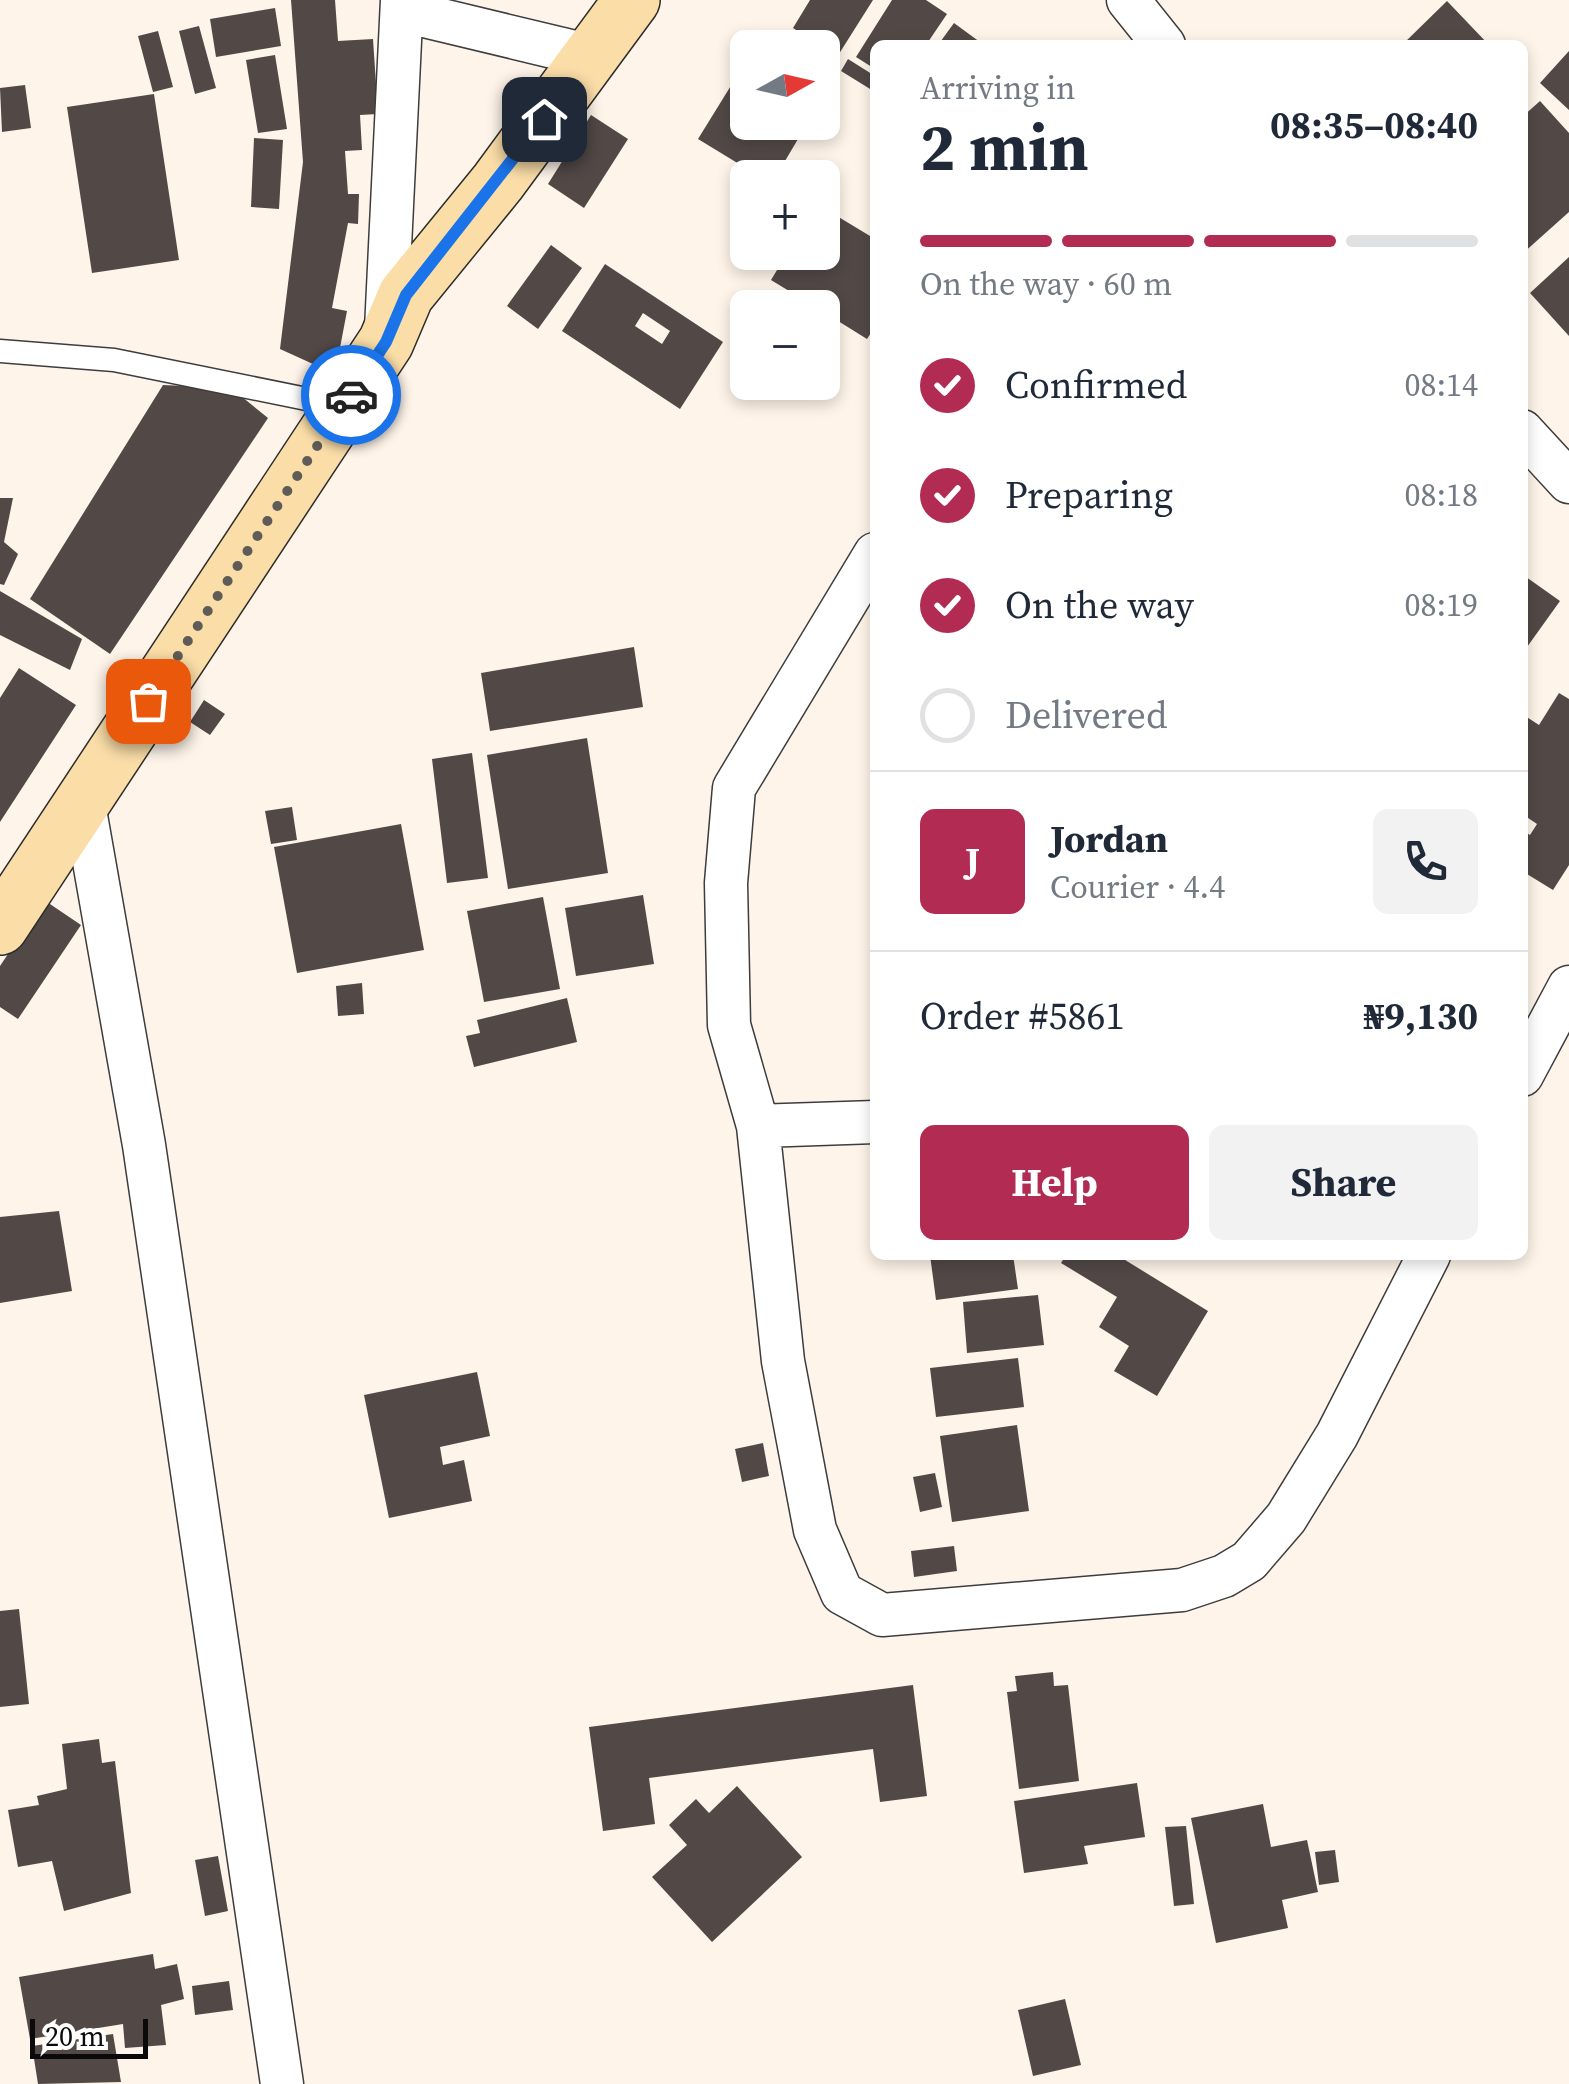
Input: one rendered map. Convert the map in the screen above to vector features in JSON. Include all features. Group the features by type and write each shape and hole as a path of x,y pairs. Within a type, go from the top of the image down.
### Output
{"street":[{"path":"0,927 386,342 406,295 498,182 632,0"},
{"path":"1128,0 1160,40"},
{"path":"386,342 403,6 591,56"},
{"path":"1528,438 1569,482"},
{"path":"870,562 734,788 726,883 730,1024 758,1126 783,1361 815,1530 842,1593 882,1615 1182,1590 1224,1576 1249,1561 1286,1518 1337,1435 1425,1260"},
{"path":"83,799 144,1145 282,2084"},
{"path":"1528,1065 1569,986"},
{"path":"758,1126 870,1122"}],"lane":[{"path":"0,351 114,360 344,407"}],"building":[{"path":"291,0 335,0 338,41 373,39 378,114 360,115 362,150 345,151 348,194 359,194 358,224 348,223 332,308 347,311 335,374 280,349 303,162"},
{"path":"810,0 873,0 840,52 840,30 793,28"},
{"path":"892,0 926,0 947,14 929,40 870,40 870,66 856,57"},
{"path":"1447,1 1484,40 1407,40"},
{"path":"275,8 281,46 216,57 210,19"},
{"path":"954,23 977,40 942,40"},
{"path":"199,26 216,88 195,94 179,31"},
{"path":"158,31 173,87 153,92 138,36"},
{"path":"1569,51 1569,110 1540,83"},
{"path":"275,55 287,129 258,133 246,60"},
{"path":"848,59 870,73 870,89 841,71"},
{"path":"25,85 31,128 2,132 0,88"},
{"path":"730,87 730,140 797,140 786,160 732,160 698,139"},
{"path":"154,94 179,260 92,273 67,107"},
{"path":"1540,101 1569,133 1569,212 1528,249 1528,112"},
{"path":"591,115 628,139 584,208 548,184"},
{"path":"254,138 283,140 279,209 251,207"},
{"path":"840,218 870,236 870,334 867,339 840,322 840,290 787,290 771,280 777,270 840,270"},
{"path":"551,245 582,268 538,329 507,306"},
{"path":"1569,257 1569,336 1530,293"},
{"path":"605,264 723,342 680,409 562,331","holes":["643,313 670,331 662,344 635,326"]},
{"path":"163,385 231,388 268,418 110,654 30,599"},
{"path":"0,498 13,498 4,542 18,554 4,585 0,584"},
{"path":"1528,578 1560,601 1528,646"},
{"path":"0,591 82,639 70,670 0,635"},
{"path":"634,647 643,707 490,731 481,673"},
{"path":"19,668 76,705 0,822 0,698"},
{"path":"1559,693 1569,699 1569,865 1553,890 1528,875 1528,834 1537,824 1528,818 1528,718 1539,725"},
{"path":"204,700 225,714 210,735 190,722"},
{"path":"587,738 608,873 508,889 487,755"},
{"path":"472,753 488,878 447,883 432,759"},
{"path":"292,807 297,840 271,844 265,811"},
{"path":"401,824 424,950 297,973 274,847"},
{"path":"643,895 654,964 576,976 565,908"},
{"path":"543,897 560,989 484,1002 467,911"},
{"path":"44,900 81,925 18,1019 0,1007 0,966"},
{"path":"362,983 364,1014 338,1016 336,986"},
{"path":"567,998 577,1042 474,1067 466,1036 480,1033 477,1020"},
{"path":"59,1211 72,1291 0,1303 0,1217"},
{"path":"931,1260 1014,1260 1018,1289 936,1300"},
{"path":"1125,1260 1208,1311 1157,1396 1114,1371 1129,1346 1099,1327 1117,1297 1061,1263"},
{"path":"1038,1295 1044,1345 967,1353 963,1302"},
{"path":"1018,1358 1024,1407 936,1417 930,1368"},
{"path":"477,1372 490,1436 440,1447 443,1465 464,1460 472,1501 389,1518 364,1395"},
{"path":"1017,1425 1029,1511 952,1522 940,1436"},
{"path":"763,1443 769,1476 742,1482 735,1449"},
{"path":"935,1473 942,1507 920,1512 913,1477"},
{"path":"954,1546 957,1571 914,1577 911,1551"},
{"path":"19,1609 29,1704 0,1707 0,1611"},
{"path":"1053,1672 1054,1686 1068,1685 1079,1781 1019,1789 1007,1692 1017,1691 1015,1676"},
{"path":"913,1685 927,1796 880,1802 873,1749 649,1778 655,1824 603,1831 589,1727"},
{"path":"99,1739 102,1763 115,1761 131,1893 64,1911 52,1861 18,1867 8,1810 39,1805 37,1796 67,1789 62,1744"},
{"path":"1137,1783 1145,1837 1084,1846 1088,1864 1024,1873 1014,1801"},
{"path":"737,1786 802,1857 712,1942 652,1877 687,1845 669,1825 696,1799 709,1813"},
{"path":"1263,1804 1271,1847 1307,1840 1318,1892 1282,1900 1288,1928 1216,1943 1191,1818"},
{"path":"1186,1826 1194,1904 1174,1906 1165,1827"},
{"path":"1335,1850 1339,1882 1319,1885 1315,1852"},
{"path":"218,1856 228,1911 205,1916 195,1860"},
{"path":"153,1954 155,1969 177,1964 184,1999 161,2005 166,2045 125,2048 123,2024 30,2039 19,1977"},
{"path":"229,1981 233,2010 195,2015 192,1986"},
{"path":"1065,1999 1081,2065 1033,2076 1018,2010"},
{"path":"113,2034 121,2082 38,2084 32,2046"}],"way so far":[{"path":"148,701 351,395"}],"route":[{"path":"351,395 386,342 406,295 544,119"}]}
